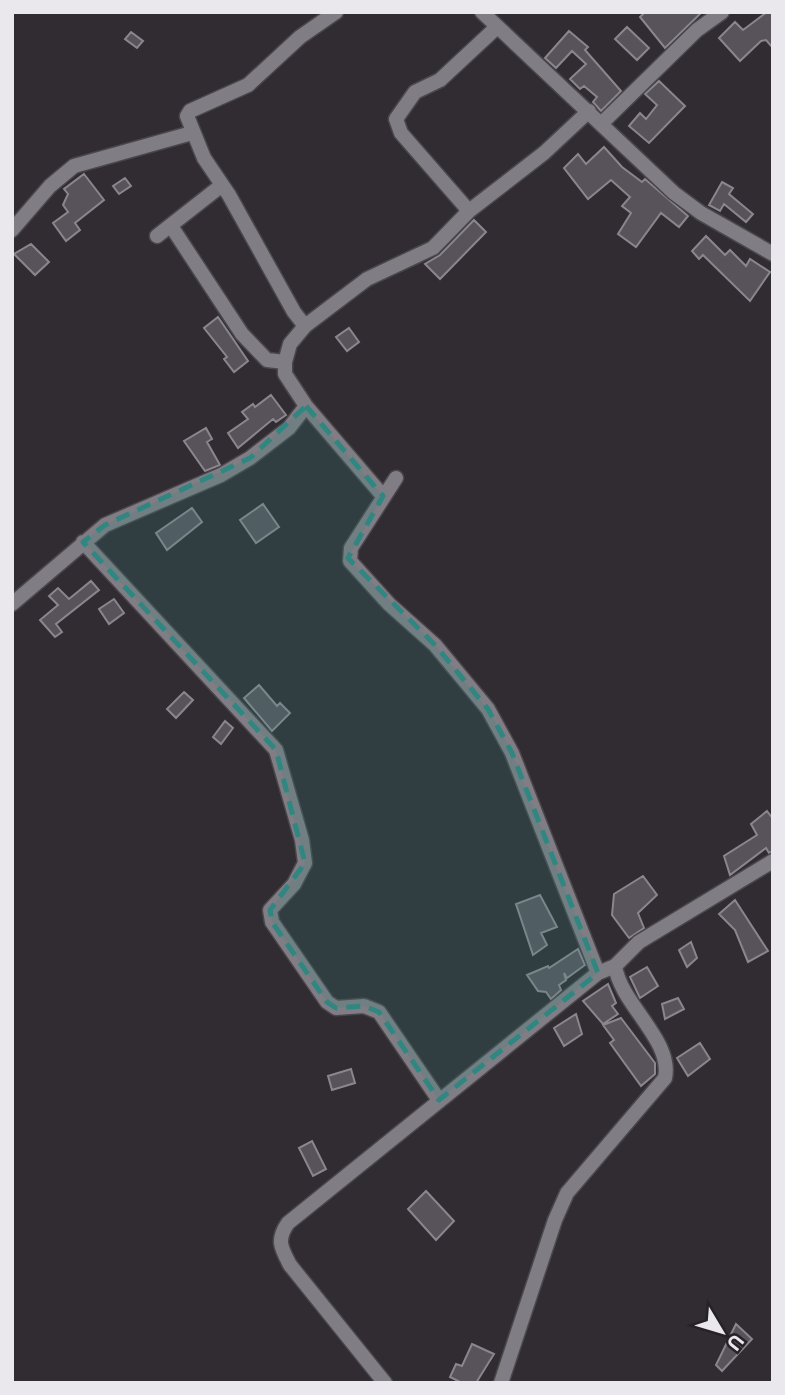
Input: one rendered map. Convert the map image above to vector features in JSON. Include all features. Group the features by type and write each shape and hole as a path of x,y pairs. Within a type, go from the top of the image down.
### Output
{"street":[{"path":"300,320 189,124 190,111 248,85 300,37 336,12"},
{"path":"482,12 674,193 701,213 773,254"},
{"path":"601,122 697,30 722,12"},
{"path":"469,211 401,133 396,119 415,92 440,80 497,27"},
{"path":"280,362 300,320 367,279 433,248 469,211 544,153 589,111"},
{"path":"12,230 55,181 74,166 189,124"},
{"path":"157,236 222,185"},
{"path":"171,226 242,334 265,358 280,362"},
{"path":"280,362 306,406 383,496"},
{"path":"12,604 105,525 220,475 250,458 289,428 306,406"},
{"path":"396,478 351,548 350,561 389,604 435,645 488,709 512,753 598,973"},
{"path":"83,542 276,750 302,840 305,863 294,884 270,910 272,922 327,1002 336,1008 364,1006 379,1012 439,1100"},
{"path":"385,1383 290,1265 280,1245 280,1235 288,1223 598,973 615,966 639,942 773,861"},
{"path":"501,1383 555,1220 568,1193 664,1078 667,1065 661,1048 626,994 615,966"}],"highlighted area":[{"path":"306,406 383,496 348,558 435,645 488,709 512,753 598,973 439,1100 379,1012 364,1006 336,1008 327,1002 272,922 270,910 305,863 276,750 83,542 105,525 250,458"}],"building":[{"path":"645,12 702,12 665,48 640,17"},
{"path":"767,12 773,12 773,48 766,40 761,41 740,61 719,38 735,22 743,30"},
{"path":"627,27 649,48 637,60 615,39"},
{"path":"569,31 588,47 585,50 621,91 601,111 593,102 597,97 584,86 580,89 570,79 586,64 572,51 556,68 545,58"},
{"path":"131,32 143,41 137,48 125,39"},
{"path":"659,81 685,106 649,143 629,126 640,113 646,119 657,105 645,94"},
{"path":"604,147 622,167 642,182 645,179 688,216 679,227 661,213 636,247 618,234 631,213 622,206 630,197 611,180 588,199 564,168 578,154 586,164"},
{"path":"84,174 104,200 75,223 80,230 66,241 53,223 68,212 63,205 68,194 64,189"},
{"path":"125,178 131,186 119,194 113,186"},
{"path":"722,182 733,188 729,194 753,214 746,222 724,204 720,211 709,205"},
{"path":"474,220 486,232 440,279 425,264 440,255"},
{"path":"706,236 725,255 730,250 746,266 750,259 770,272 750,301 703,255 699,259 692,251"},
{"path":"31,244 49,262 35,275 14,254"},
{"path":"218,317 248,361 234,372 224,359 227,357 204,328"},
{"path":"349,328 359,342 347,351 336,337"},
{"path":"271,395 286,415 276,422 273,419 238,448 228,433 248,419 242,412 253,404 255,407"},
{"path":"206,428 212,439 207,442 220,465 205,471 184,441"},
{"path":"263,504 279,527 256,543 240,520"},
{"path":"192,508 202,522 167,550 156,533"},
{"path":"91,581 99,590 56,624 62,632 55,637 40,620 58,605 49,596 58,588 69,599"},
{"path":"114,599 124,613 109,624 99,609"},
{"path":"259,685 277,706 280,703 290,713 272,731 244,698"},
{"path":"184,692 193,700 176,718 167,709"},
{"path":"225,721 233,728 221,744 213,737"},
{"path":"767,811 773,819 773,851 769,853 766,848 730,875 724,856 757,835 751,824"},
{"path":"643,876 657,895 638,913 644,928 629,938 612,915 614,894"},
{"path":"540,895 557,927 541,933 547,945 533,955 516,904"},
{"path":"735,900 768,951 748,962 735,930 719,914"},
{"path":"691,942 697,958 687,967 679,950"},
{"path":"578,949 585,965 567,978 564,973 566,980 559,985 561,990 551,999 546,992 538,991 527,975 548,966 549,968"},
{"path":"647,967 658,986 640,998 630,977"},
{"path":"608,984 616,1003 612,1006 618,1014 603,1024 583,1001"},
{"path":"678,998 684,1009 665,1019 662,1004"},
{"path":"576,1014 582,1034 564,1046 554,1028"},
{"path":"621,1018 655,1063 655,1074 641,1086 610,1043 614,1040 603,1025"},
{"path":"700,1043 710,1059 688,1076 677,1058"},
{"path":"351,1069 355,1083 332,1090 328,1076"},
{"path":"312,1141 326,1169 313,1176 299,1148"},
{"path":"426,1191 454,1221 436,1240 408,1209"},
{"path":"736,1324 752,1339 722,1371 716,1365"},
{"path":"472,1344 494,1354 476,1383 462,1383 450,1377 456,1364 462,1366"}]}
